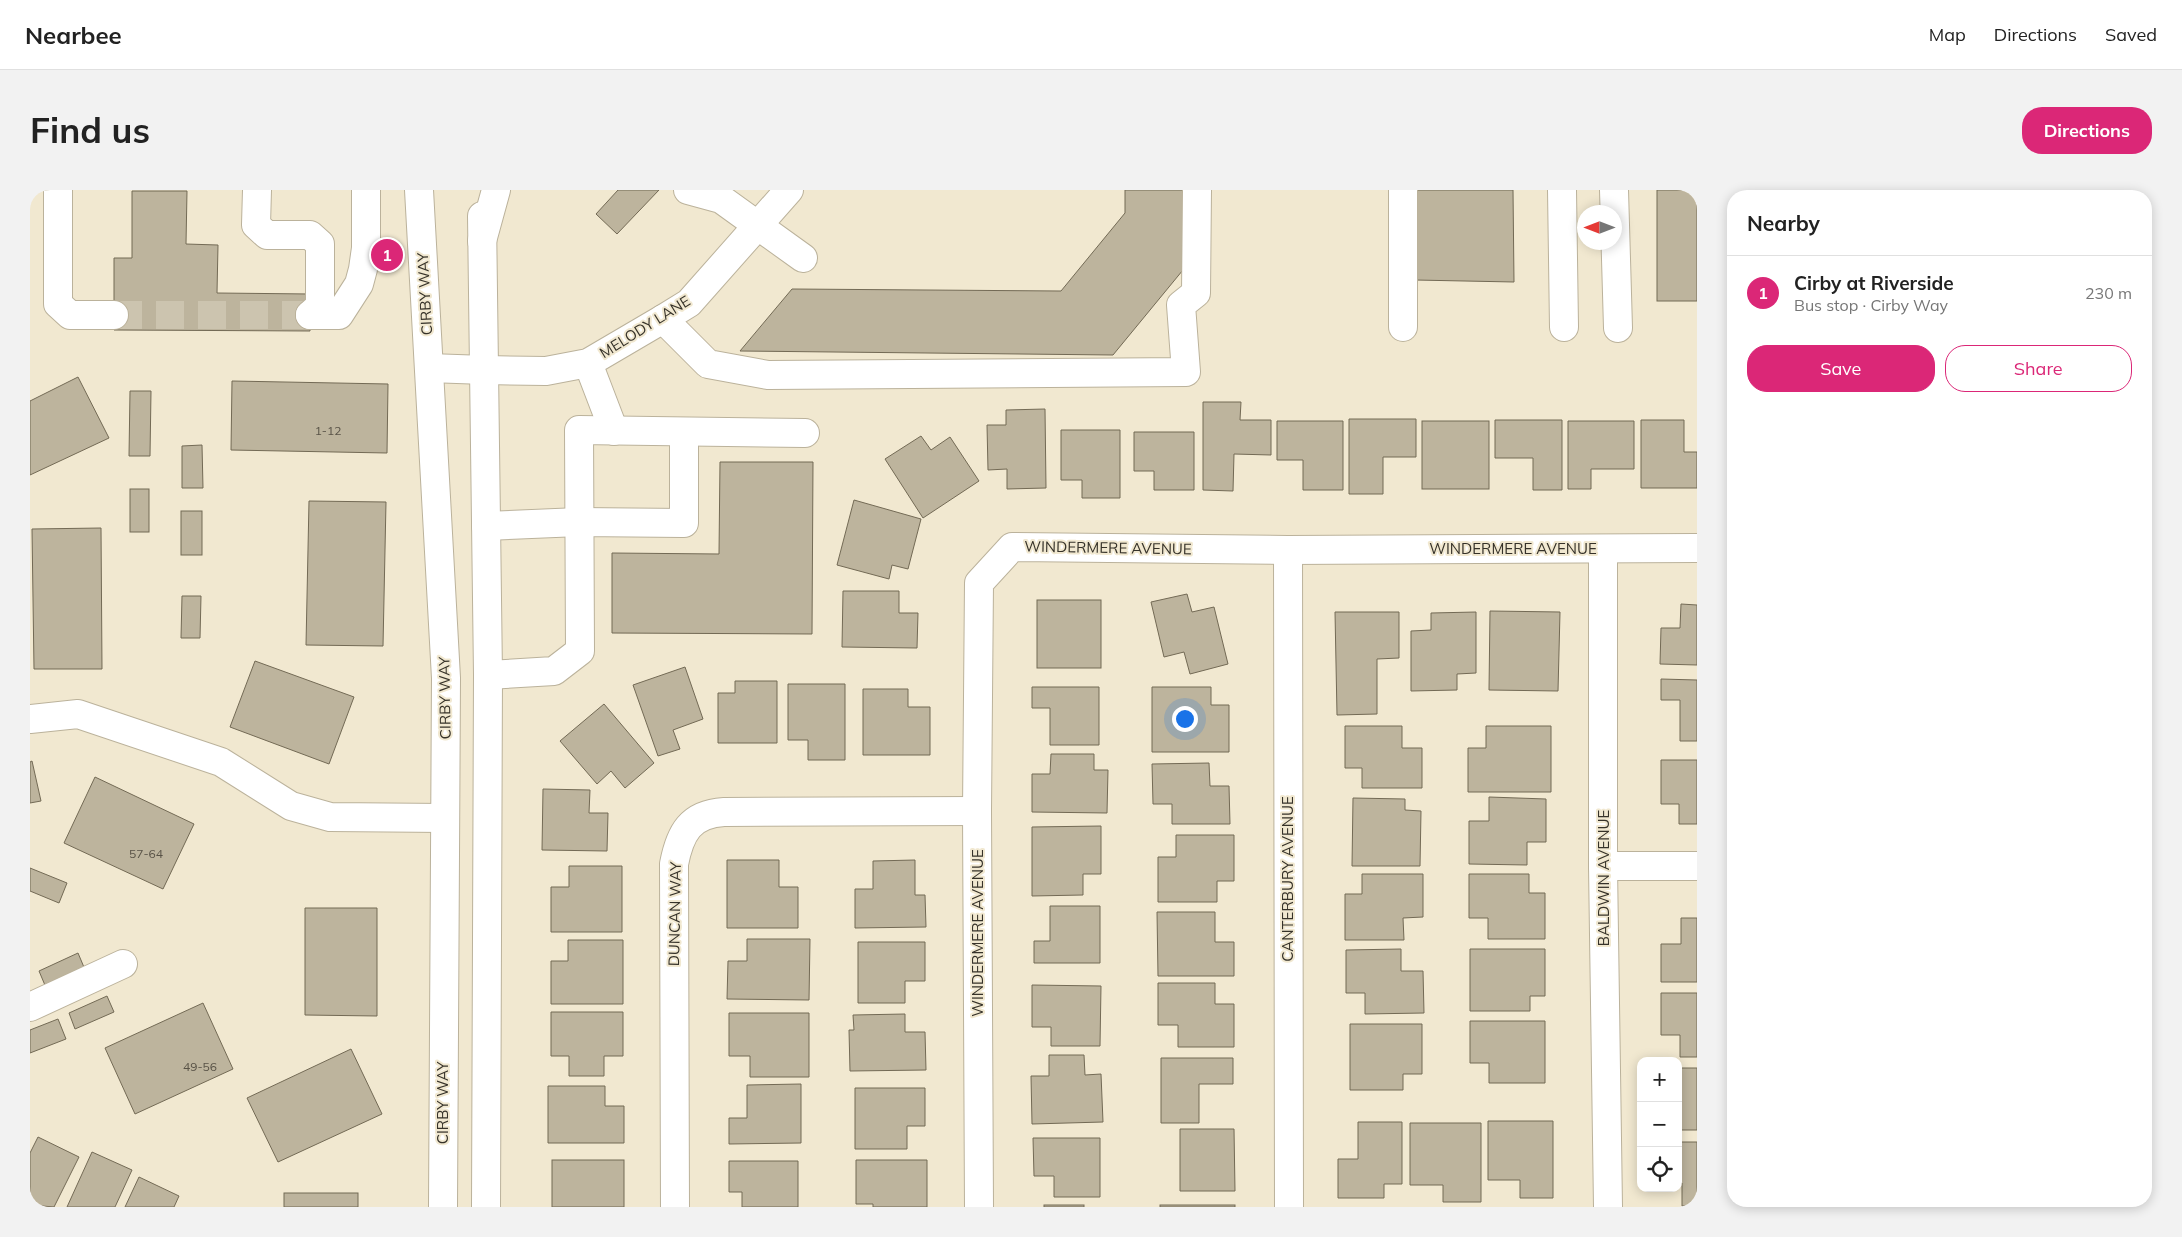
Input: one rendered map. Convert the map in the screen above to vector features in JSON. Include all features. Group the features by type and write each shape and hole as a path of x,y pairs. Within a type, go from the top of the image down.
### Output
{"main road":[{"path":"58,190 58,304 70,315 114,315"},
{"path":"256,190 256,225 266,235 310,235 320,244 320,306 310,315 339,315 359,284 366,248 366,190"},
{"name":"CIRBY WAY","path":"419,190 446,678 443,1207"},
{"path":"482,190 488,676 486,1207"},
{"path":"482,241 496,190"},
{"path":"688,190 721,199 803,258"},
{"name":"MELODY LANE","path":"429,368 546,370 588,363 689,303 790,190"},
{"path":"663,318 708,364 768,375 1186,372 1181,305 1196,293 1197,190"},
{"path":"1404,190 1404,327"},
{"path":"1562,190 1564,327"},
{"path":"1614,190 1618,328"},
{"path":"588,363 614,431"},
{"path":"488,676 554,671 580,651 579,430 805,433"},
{"path":"486,526 579,522 684,523 684,432"},
{"name":"WINDERMERE AVENUE","path":"979,1207 977,811 979,583 1012,547 1288,550 1697,548"},
{"name":"BALDWIN AVENUE","path":"1603,549 1603,866 1608,1207"},
{"name":"CANTERBURY AVENUE","path":"1288,550 1289,1207"},
{"path":"30,719 78,714 221,762 291,806 330,817 488,818"},
{"name":"DUNCAN WAY","path":"675,1207 674,864 678,842 691,824 706,813 724,812 977,811"},
{"path":"1603,866 1697,866"},
{"path":"30,1007 123,964"}],"building":[{"path":"618,190 659,190 617,234 596,214"},
{"path":"1125,190 1192,190 1192,259 1113,355 740,351 792,289 1061,291 1125,213"},
{"path":"1415,190 1513,190 1514,282 1415,280"},
{"path":"1657,190 1697,190 1697,301 1657,301"},
{"path":"132,191 187,191 186,244 218,245 217,293 310,294 310,331 114,330 114,258 132,258"},
{"path":"78,377 109,438 30,475 30,401"},
{"path":"232,381 388,384 387,453 231,450"},
{"path":"130,391 151,391 150,456 129,456"},
{"path":"1203,402 1241,402 1240,420 1271,420 1271,455 1234,454 1233,491 1203,490"},
{"path":"1045,409 1046,488 1007,489 1007,469 988,470 987,425 1006,425 1006,410"},
{"path":"1349,419 1416,419 1416,457 1383,457 1383,494 1349,494"},
{"path":"1495,420 1562,420 1562,490 1533,490 1533,458 1495,458"},
{"path":"1641,420 1684,420 1684,452 1697,452 1697,488 1641,488"},
{"path":"1277,421 1343,421 1343,490 1303,490 1303,460 1277,460"},
{"path":"1422,421 1489,421 1489,489 1422,489"},
{"path":"1568,421 1634,421 1634,469 1591,469 1591,489 1568,489"},
{"path":"1061,430 1120,430 1120,498 1082,498 1082,480 1061,480"},
{"path":"1134,432 1194,432 1194,490 1154,490 1154,471 1134,471"},
{"path":"921,436 931,450 950,437 979,481 923,518 885,459"},
{"path":"202,445 203,488 182,488 182,446"},
{"path":"720,462 813,462 812,634 612,633 612,553 719,554"},
{"path":"130,489 149,489 149,532 130,532"},
{"path":"854,500 921,519 908,569 892,565 889,579 837,565"},
{"path":"309,501 386,502 383,646 306,645"},
{"path":"181,511 202,511 202,555 181,555"},
{"path":"101,528 102,669 34,669 32,529"},
{"path":"843,591 899,591 899,613 918,613 917,648 842,647"},
{"path":"1187,594 1192,612 1214,607 1228,664 1190,674 1184,652 1164,657 1151,602"},
{"path":"182,596 201,596 200,638 181,638"},
{"path":"1037,600 1101,600 1101,668 1037,668"},
{"path":"1681,604 1697,605 1697,665 1660,664 1661,628 1680,628"},
{"path":"1490,611 1560,612 1558,691 1489,690"},
{"path":"1335,612 1399,612 1399,658 1377,659 1377,714 1337,715"},
{"path":"1476,612 1476,673 1457,674 1457,690 1411,691 1411,631 1431,630 1431,613"},
{"path":"255,661 354,697 329,764 230,727"},
{"path":"685,667 703,719 673,730 680,749 658,756 633,685"},
{"path":"1661,679 1697,680 1697,741 1680,741 1680,700 1661,700"},
{"path":"735,681 777,681 777,743 718,743 718,693 735,693"},
{"path":"788,684 845,684 845,760 808,760 808,740 788,740"},
{"path":"1032,687 1099,687 1099,745 1050,745 1050,708 1032,708"},
{"path":"1152,687 1211,687 1211,705 1229,705 1229,752 1152,752"},
{"path":"863,689 908,689 908,707 930,707 930,755 863,755"},
{"path":"604,704 654,763 625,788 611,771 597,784 560,741"},
{"path":"1345,726 1402,726 1402,748 1422,748 1422,788 1362,788 1362,768 1345,768"},
{"path":"1486,726 1551,726 1551,792 1468,792 1468,748 1486,748"},
{"path":"1051,754 1094,754 1094,770 1108,770 1107,813 1032,812 1032,774 1050,774"},
{"path":"1661,760 1697,760 1697,824 1679,824 1679,804 1661,804"},
{"path":"32,761 41,801 30,803 30,762"},
{"path":"1209,763 1210,786 1229,786 1230,824 1172,824 1172,804 1153,804 1152,764"},
{"path":"95,777 194,824 163,889 64,843"},
{"path":"543,789 590,790 589,813 608,813 607,851 542,850"},
{"path":"1489,797 1546,799 1546,842 1527,842 1527,865 1469,864 1469,821 1489,821"},
{"path":"1353,798 1405,799 1405,810 1421,811 1420,866 1352,866"},
{"path":"1101,826 1101,874 1083,874 1083,895 1032,896 1032,827"},
{"path":"1176,835 1234,835 1234,881 1217,881 1217,902 1158,902 1158,857 1176,857"},
{"path":"727,860 779,860 779,887 798,887 798,928 727,928"},
{"path":"915,860 915,895 925,895 926,927 855,928 855,889 873,889 873,861"},
{"path":"569,866 622,866 622,932 551,932 551,887 569,887"},
{"path":"30,868 67,883 59,903 30,891"},
{"path":"1362,874 1423,874 1423,917 1403,918 1404,940 1345,940 1345,894 1362,894"},
{"path":"1469,874 1529,874 1529,893 1545,893 1545,939 1488,939 1488,918 1469,918"},
{"path":"1050,906 1100,906 1100,963 1034,963 1034,941 1050,941"},
{"path":"305,908 377,908 377,1016 305,1015"},
{"path":"1157,912 1215,912 1215,942 1234,942 1234,976 1158,976"},
{"path":"1681,918 1697,918 1697,982 1661,982 1661,944 1681,944"},
{"path":"747,939 810,939 809,1000 727,999 728,961 747,961"},
{"path":"568,940 623,940 623,1004 551,1004 551,961 568,961"},
{"path":"858,942 925,942 925,981 905,981 905,1003 858,1003"},
{"path":"1401,949 1401,971 1423,971 1424,1013 1365,1014 1365,993 1346,993 1346,950"},
{"path":"1470,949 1545,949 1545,996 1530,996 1530,1011 1470,1011"},
{"path":"78,953 86,972 47,990 39,971"},
{"path":"1158,983 1215,983 1215,1004 1234,1004 1234,1047 1178,1047 1178,1025 1158,1025"},
{"path":"1032,985 1101,986 1100,1046 1051,1046 1051,1027 1032,1027"},
{"path":"1661,993 1697,993 1697,1057 1680,1057 1680,1035 1661,1035"},
{"path":"107,996 114,1012 75,1029 69,1013"},
{"path":"203,1003 233,1069 135,1114 105,1048"},
{"path":"551,1012 623,1012 623,1056 604,1056 604,1076 569,1076 569,1056 551,1056"},
{"path":"729,1013 809,1013 809,1077 750,1077 750,1056 729,1056"},
{"path":"905,1014 905,1032 925,1032 926,1070 850,1071 849,1030 854,1030 853,1015"},
{"path":"58,1019 66,1039 30,1053 30,1030"},
{"path":"1470,1021 1545,1021 1545,1083 1489,1083 1489,1063 1470,1063"},
{"path":"1350,1024 1422,1024 1422,1074 1403,1074 1403,1090 1350,1090"},
{"path":"351,1049 382,1114 278,1162 247,1098"},
{"path":"1049,1055 1084,1055 1085,1075 1101,1074 1103,1122 1032,1124 1031,1076 1049,1076"},
{"path":"1161,1058 1233,1058 1233,1084 1199,1084 1199,1123 1161,1123"},
{"path":"1682,1068 1697,1068 1697,1130 1682,1130"},
{"path":"801,1084 801,1143 729,1144 729,1118 747,1118 747,1085"},
{"path":"548,1086 605,1086 605,1106 624,1106 624,1143 548,1143"},
{"path":"855,1088 925,1088 925,1126 907,1126 907,1149 855,1149"},
{"path":"1488,1121 1553,1121 1553,1198 1520,1198 1520,1180 1488,1180"},
{"path":"1358,1122 1402,1122 1402,1184 1384,1184 1384,1198 1338,1198 1338,1159 1358,1159"},
{"path":"1410,1123 1481,1123 1481,1202 1443,1202 1443,1185 1410,1185"},
{"path":"1180,1129 1234,1129 1235,1191 1180,1191"},
{"path":"38,1137 79,1157 54,1207 30,1205 30,1153"},
{"path":"1033,1138 1100,1138 1100,1197 1054,1197 1054,1176 1034,1176"},
{"path":"1682,1142 1697,1142 1697,1206 1682,1206"},
{"path":"92,1152 132,1170 115,1207 67,1207"},
{"path":"552,1160 624,1160 624,1207 552,1207"},
{"path":"856,1160 927,1160 927,1207 873,1207 873,1204 856,1204"},
{"path":"729,1161 798,1161 798,1207 742,1207 742,1192 729,1192"},
{"path":"139,1177 179,1196 174,1207 125,1207"},
{"path":"284,1193 358,1193 358,1207 284,1207"},
{"path":"1044,1205 1084,1205 1084,1207 1044,1207"},
{"path":"1160,1205 1235,1205 1235,1207 1160,1207"}],"tunnel":[{"path":"114,315 310,315"}],"place":[{"name":"Cirby at Riverside","path":"387,255"}]}
